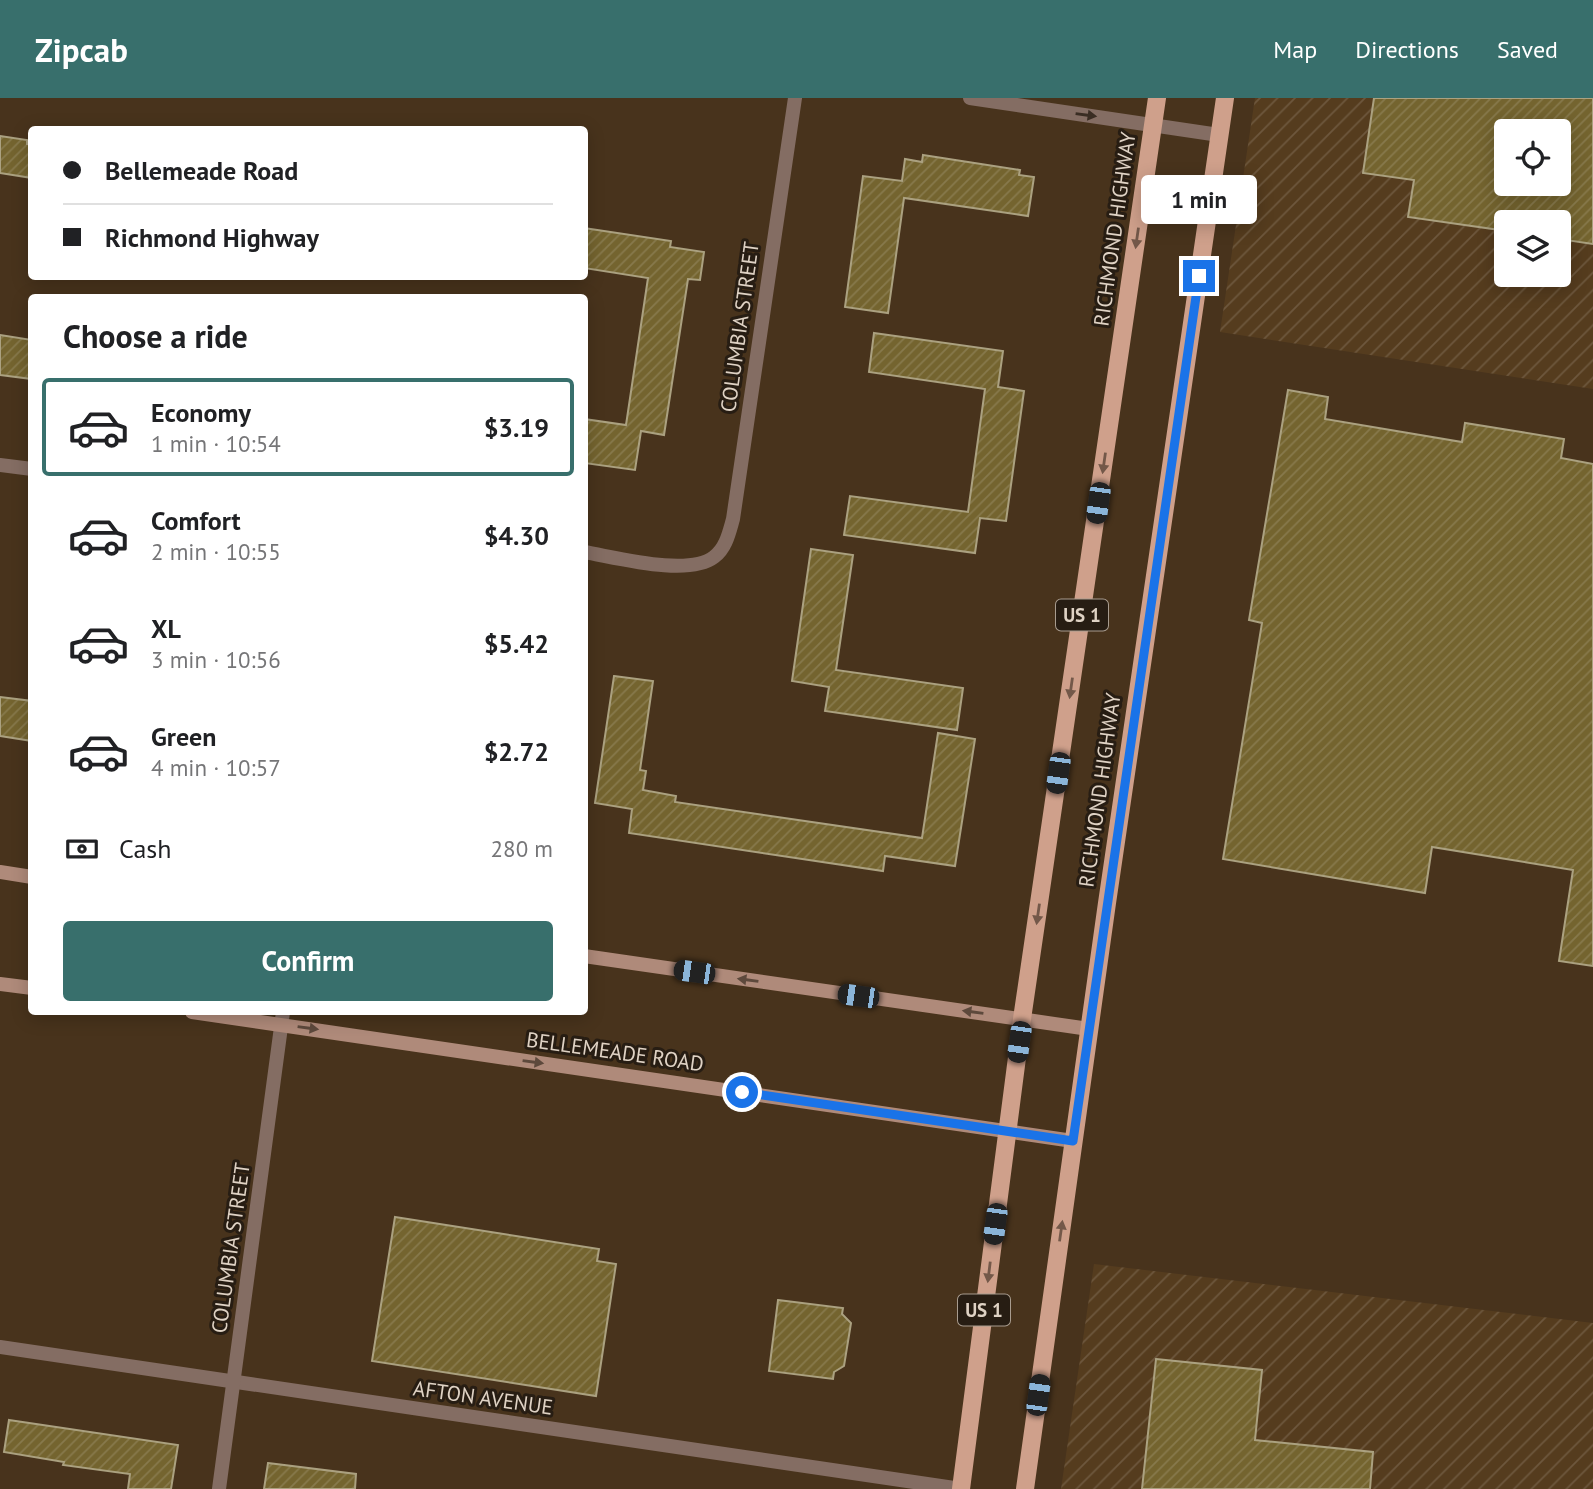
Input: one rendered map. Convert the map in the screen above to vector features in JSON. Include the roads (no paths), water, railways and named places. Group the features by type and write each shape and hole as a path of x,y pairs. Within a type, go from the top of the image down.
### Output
{"main road":[{"name":"RICHMOND HIGHWAY","path":"961,1489 1022,1019 1157,98"},
{"name":"RICHMOND HIGHWAY","path":"1025,1489 1089,1029 1225,98"},
{"path":"0,872 28,876"},
{"path":"588,957 1089,1029"},
{"path":"0,984 28,988"},
{"name":"BELLEMEADE ROAD","path":"238,1015 283,1018 1073,1141"}],"street":[{"name":"COLUMBIA STREET","path":"588,553 671,565 694,565 714,558 727,541 733,519 794,98"},
{"path":"970,98 1219,135"},
{"path":"0,465 28,469"},
{"name":"COLUMBIA STREET","path":"219,1489 283,1018"},
{"name":"AFTON AVENUE","path":"0,1347 234,1384 961,1489"}]}
